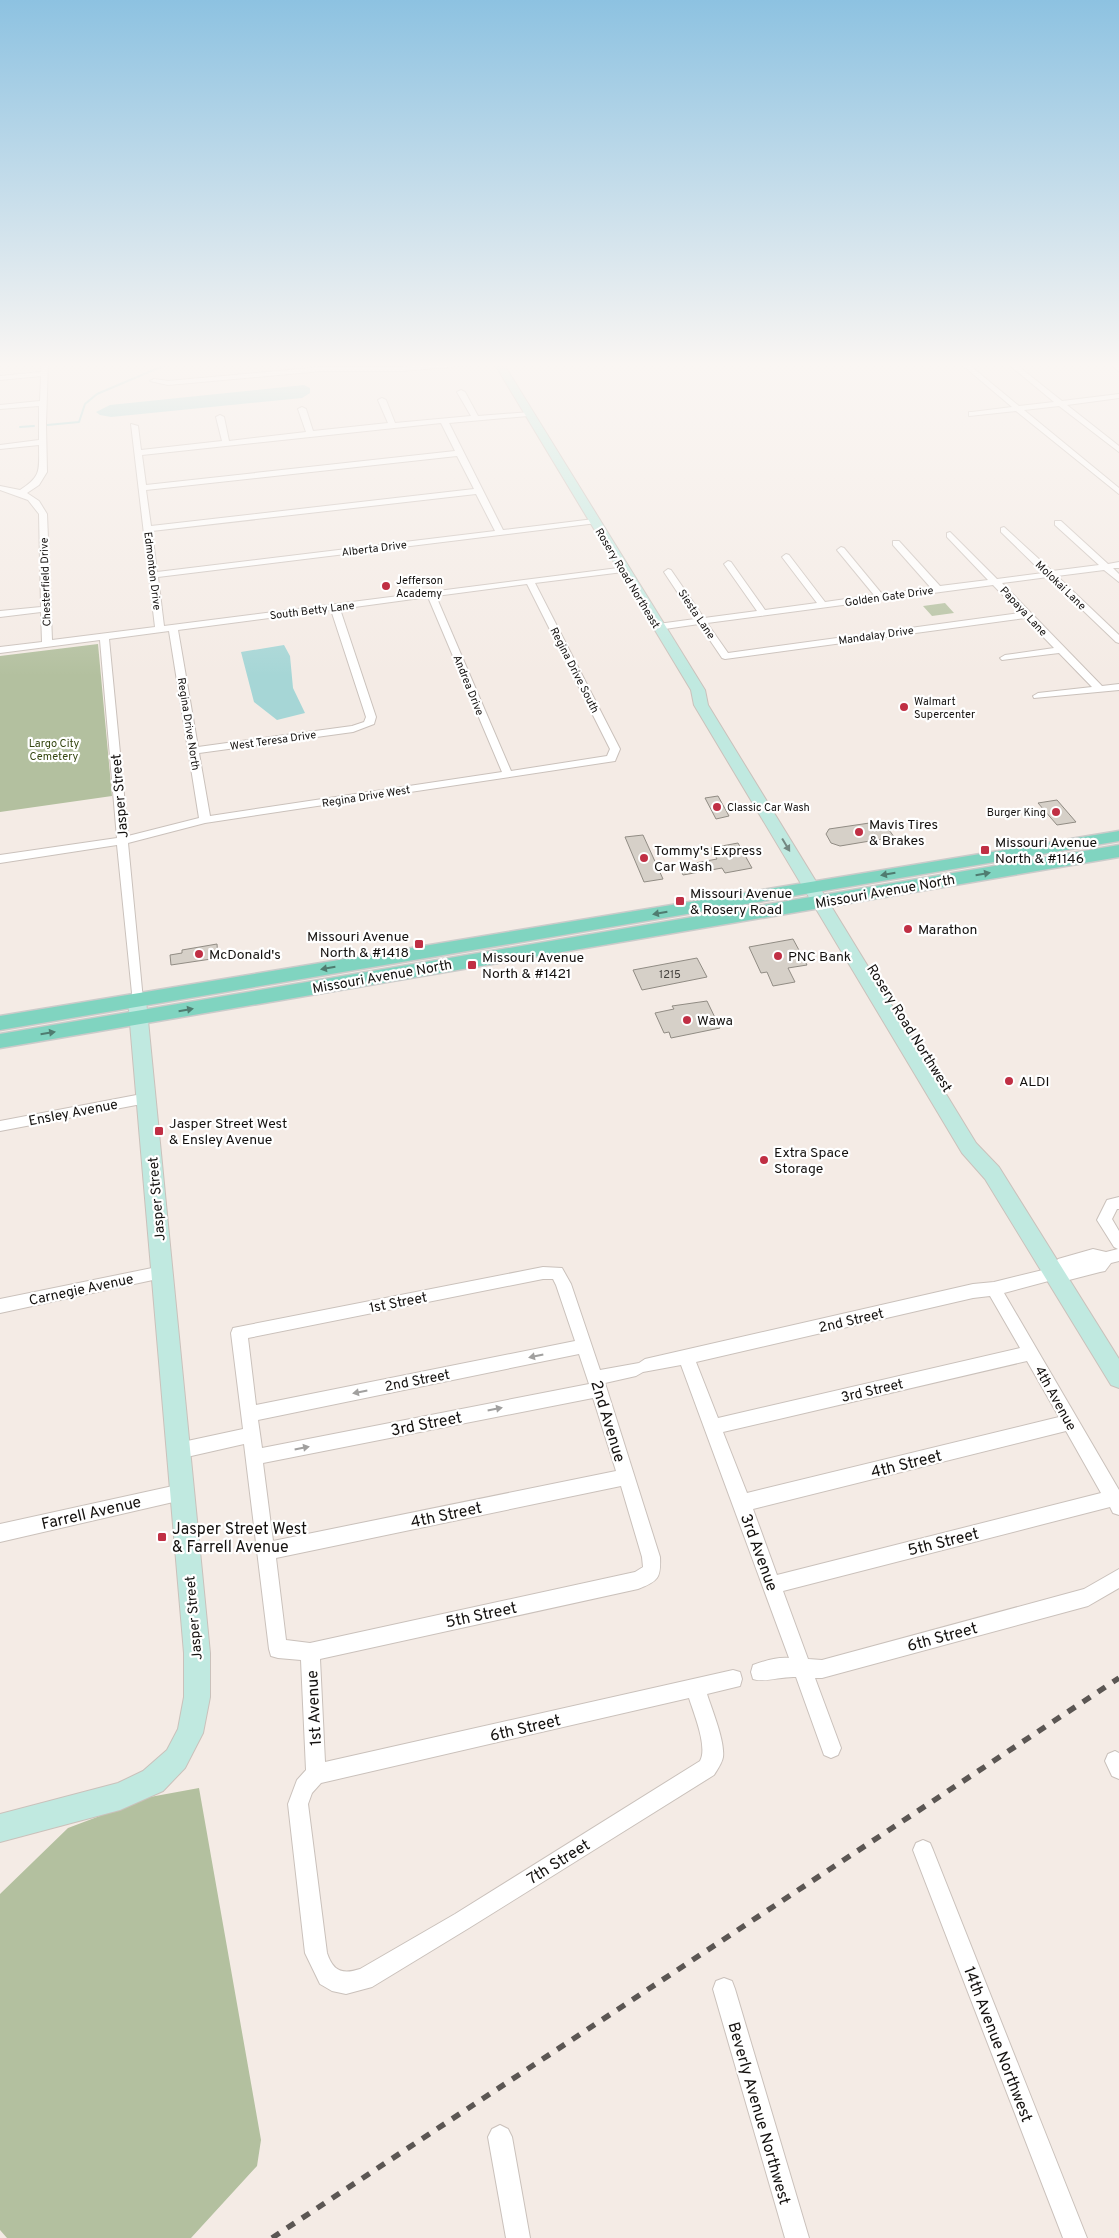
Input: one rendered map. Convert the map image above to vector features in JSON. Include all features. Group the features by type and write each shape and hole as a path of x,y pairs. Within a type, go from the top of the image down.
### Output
{"main road":[{"name":"Missouri Avenue North","path":"0,1023 137,1009 382,976 495,957 1119,836"},
{"path":"1038,865 1044,857 1119,844"},
{"name":"Missouri Avenue North","path":"0,1041 137,1009 502,939 625,919 1038,865 1119,851"},
{"path":"495,957 513,946 598,929 625,919"},
{"path":"382,976 424,962 483,951 502,939"}],"street":[{"path":"21,493 41,478 43,467"},
{"name":"Edmonton Drive","path":"140,467 160,629"},
{"path":"143,488 329,467"},
{"path":"467,467 500,533"},
{"name":"Rosery Road Northeast","path":"561,467 698,690 701,705 822,894"},
{"path":"1089,467 1119,492"},
{"name":"Chesterfield Drive","path":"0,488 21,493 36,501 43,514 47,643"},
{"path":"147,529 478,491"},
{"name":"Alberta Drive","path":"153,575 594,521"},
{"path":"1058,523 1119,579"},
{"name":"Molokai Lane","path":"1004,530 1119,640"},
{"name":"Papaya Lane","path":"950,535 1098,688"},
{"path":"896,543 938,590"},
{"path":"841,550 880,597"},
{"path":"786,557 823,605"},
{"path":"728,564 762,612"},
{"name":"Golden Gate Drive","path":"658,627 1051,576 1119,565"},
{"name":"South Betty Lane","path":"0,650 623,569"},
{"name":"Siesta Lane","path":"668,572 725,656"},
{"name":"Regina Drive South","path":"530,582 615,749 611,759"},
{"name":"Andrea Drive","path":"431,594 508,775"},
{"name":"West Teresa Drive","path":"193,751 353,729 369,724 370,717 335,607"},
{"path":"0,614 46,609"},
{"name":"Mandalay Drive","path":"725,656 1026,615"},
{"name":"Regina Drive North","path":"173,627 205,820"},
{"name":"Jasper Street","path":"0,1828 120,1796 153,1781 176,1759 190,1734 197,1697 197,1653 104,636"},
{"path":"1005,658 1061,650"},
{"path":"1038,696 1119,687"},
{"name":"Regina Drive West","path":"0,859 123,841 205,820 611,759"},
{"name":"Rosery Road Northwest","path":"822,894 879,1000 969,1148 992,1173 1056,1273 1119,1378"},
{"name":"Rosery Road Northwest","path":"822,894 982,1145 992,1173"},
{"path":"879,1000 891,1009 914,1045 925,1053"},
{"name":"Ensley Avenue","path":"0,1126 147,1098"},
{"path":"1115,1203 1104,1220 1119,1243"},
{"name":"2nd Street","path":"597,1384 641,1367 974,1291 994,1289 1056,1273 1069,1274 1100,1266 1112,1256"},
{"name":"Carnegie Avenue","path":"0,1306 162,1272"},
{"name":"1st Street","path":"239,1333 543,1273 557,1273"},
{"name":"2nd Avenue","path":"557,1273 563,1284 597,1384 651,1557 652,1572"},
{"name":"4th Avenue","path":"994,1289 1116,1502"},
{"name":"1st Avenue","path":"239,1333 278,1649 310,1652 316,1774"},
{"name":"2nd Street","path":"250,1414 584,1346"},
{"name":"3rd Street","path":"713,1427 1031,1353"},
{"name":"3rd Avenue","path":"686,1357 742,1503 831,1748"},
{"name":"3rd Street","path":"254,1457 597,1384"},
{"name":"4th Street","path":"742,1503 1070,1422"},
{"path":"178,1450 251,1435"},
{"name":"4th Street","path":"266,1551 626,1477"},
{"name":"Farrell Avenue","path":"0,1533 182,1492"},
{"name":"5th Street","path":"772,1584 1116,1502"},
{"name":"5th Street","path":"310,1652 638,1580 652,1572"},
{"name":"6th Street","path":"760,1672 781,1667 822,1669 1088,1597 1119,1578"},
{"name":"6th Street","path":"316,1774 733,1679"},
{"name":"7th Street","path":"316,1774 304,1787 298,1804 316,1953 322,1970 332,1981 348,1984 364,1979 462,1921 707,1768 713,1757 712,1744 696,1688"},
{"name":"14th Avenue Northwest","path":"923,1850 1076,2238"},
{"name":"Beverly Avenue Northwest","path":"724,1989 797,2238"},
{"path":"500,2136 518,2238"}],"green space":[{"path":"945,603 954,613 932,616 923,606"},
{"name":"Largo City Cemetery","path":"98,644 112,796 0,812 0,656"},
{"path":"199,1788 261,2140 257,2166 191,2238 7,2238 0,2230 0,1894 68,1828 150,1797"}],"water":[{"path":"284,645 290,656 293,688 305,713 277,720 254,702 241,652"}],"building":[{"name":"Classic Car Wash","path":"718,796 729,816 716,819 705,798"},
{"name":"Burger King","path":"1057,800 1076,822 1057,825 1038,803"},
{"name":"Mavis Tires & Brakes","path":"883,821 894,837 840,846 831,843 826,834 829,829"},
{"name":"Tommy's Express Car Wash","path":"643,835 663,879 644,882 625,837"},
{"path":"738,843 752,868 725,873 722,868 683,875 679,866 717,859 711,848"},
{"name":"PNC Bank","path":"793,939 807,965 788,968 795,982 773,986 767,972 761,973 749,947"},
{"name":"McDonald's","path":"217,944 218,958 171,965 170,955 182,953 182,950"},
{"name":"Wawa","path":"697,958 707,977 642,990 633,970"},
{"name":"Wawa","path":"707,1001 720,1028 671,1038 669,1032 664,1033 655,1013 674,1009 672,1006"}],"railway":[{"path":"272,2238 1119,1678"}],"place":[{"name":"Jefferson Academy","path":"386,586"},
{"name":"Walmart Supercenter","path":"904,707"},
{"name":"Classic Car Wash","path":"717,807"},
{"name":"Burger King","path":"1056,812"},
{"name":"Mavis Tires & Brakes","path":"859,832"},
{"name":"Missouri Avenue North & #1146","path":"985,850"},
{"name":"Tommy's Express Car Wash","path":"644,858"},
{"name":"Missouri Avenue & Rosery Road","path":"680,901"},
{"name":"Marathon","path":"908,929"},
{"name":"Missouri Avenue North & #1418","path":"419,944"},
{"name":"McDonald's","path":"199,954"},
{"name":"PNC Bank","path":"778,956"},
{"name":"Missouri Avenue North & #1421","path":"472,965"},
{"name":"Wawa","path":"687,1020"},
{"name":"ALDI","path":"1009,1081"},
{"name":"Jasper Street West & Ensley Avenue","path":"159,1131"},
{"name":"Extra Space Storage","path":"764,1160"},
{"name":"Jasper Street West & Farrell Avenue","path":"162,1537"}]}
